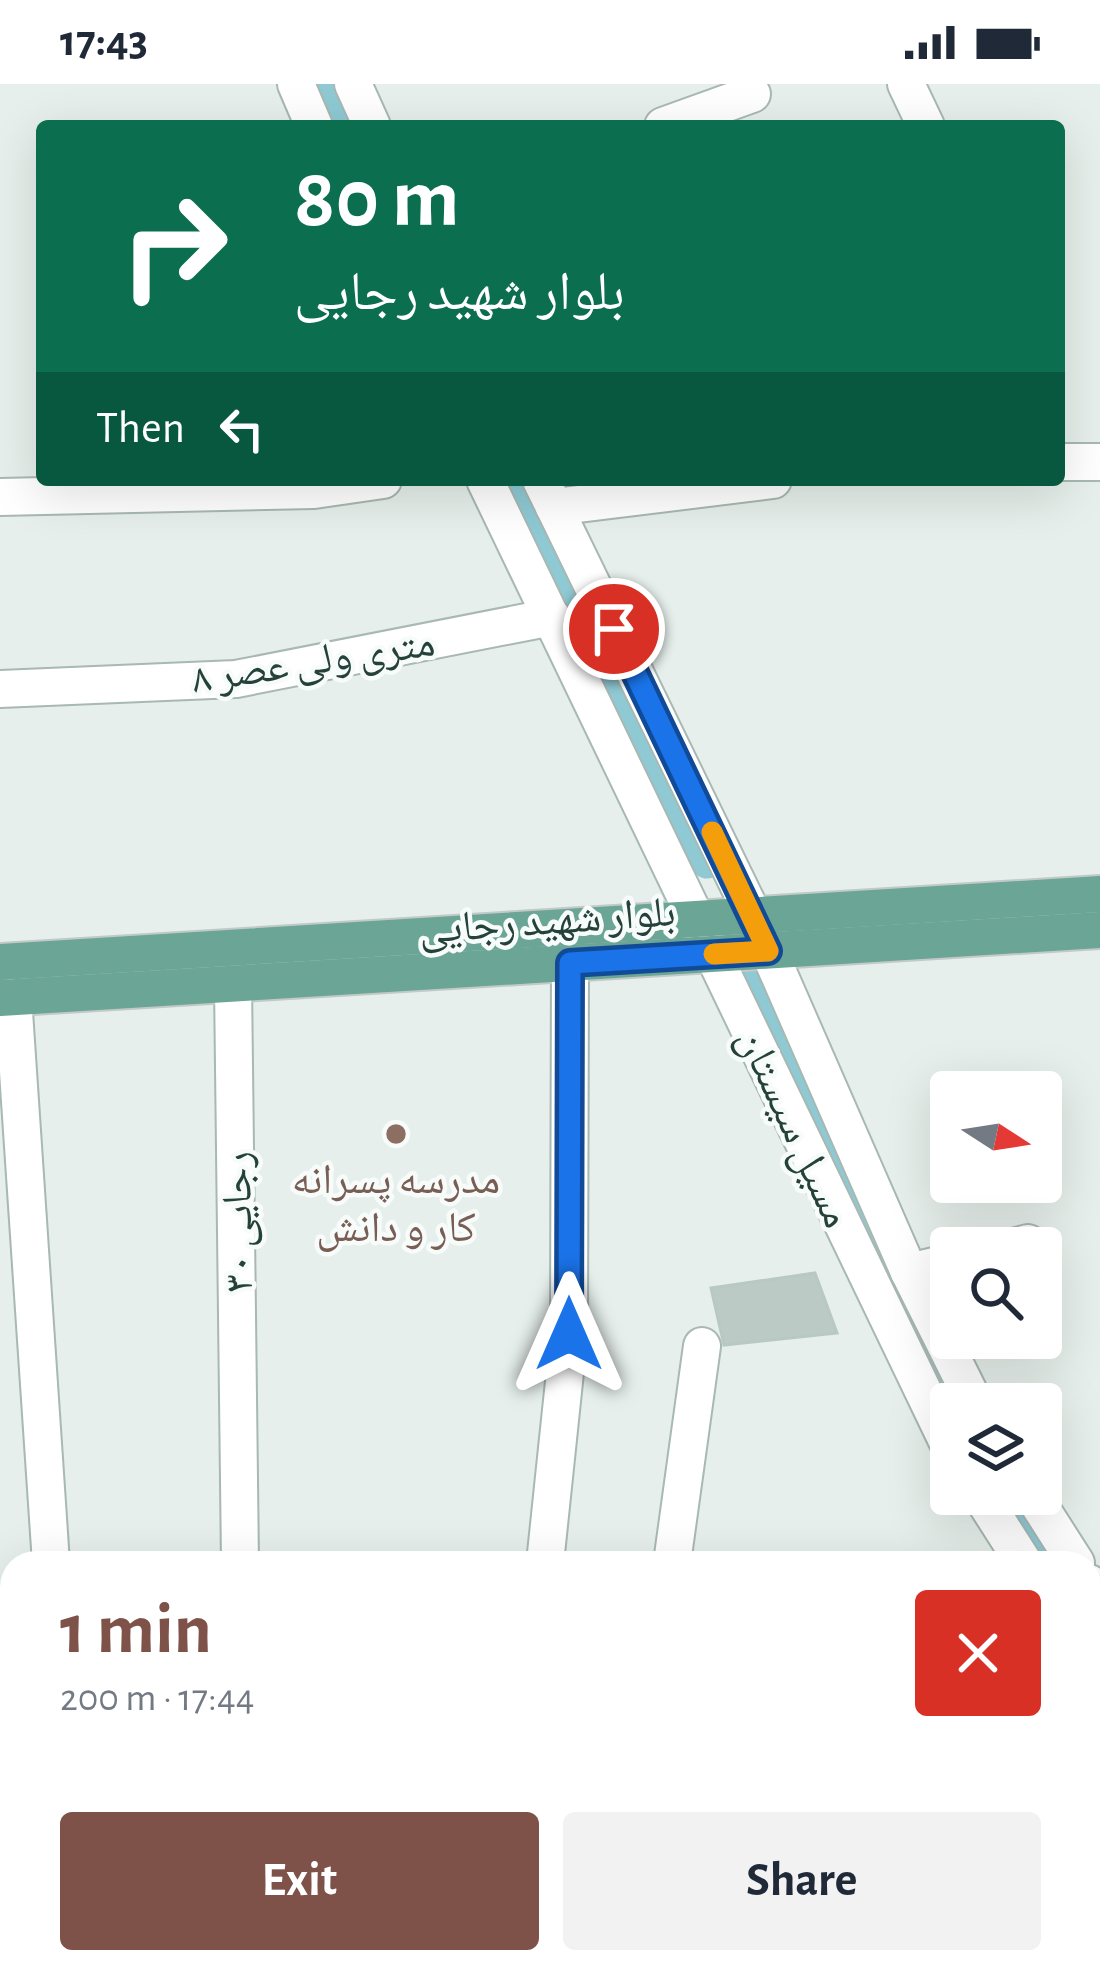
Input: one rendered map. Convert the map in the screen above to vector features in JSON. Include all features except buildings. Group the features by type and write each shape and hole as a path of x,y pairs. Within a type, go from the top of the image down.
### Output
{"main road":[{"name":"بلوار شهید رجایی","path":"0,962 1100,894"},
{"name":"بلوار شهید رجایی","path":"6,998 1100,930"}],"street":[{"path":"296,84 311,120"},
{"path":"353,84 369,120"},
{"path":"906,84 923,120"},
{"path":"685,120 754,101"},
{"path":"1065,462 1100,462"},
{"path":"0,497 342,486"},
{"name":"مسیل سیستان","path":"488,486 930,1406"},
{"path":"548,493 669,486"},
{"name":"مسیل سیستان","path":"548,493 753,915 906,1264 965,1383"},
{"name":"۸ متری ولی عصر","path":"0,688 236,679 552,617"},
{"path":"546,1551 569,1334 570,963"},
{"name":"رجایی ۳۰","path":"233,984 240,1551"},
{"path":"6,998 18,1339 49,1551"},
{"path":"864,1274 930,1263"},
{"path":"674,1551 702,1346"},
{"path":"993,1515 1016,1551"},
{"path":"1045,1515 1068,1551"}],"waterway":[{"path":"320,84 336,120"},
{"path":"519,486 707,862"},
{"name":"مسیل سیستان","path":"755,980 896,1296 940,1383"},
{"name":"مسیل سیستان","path":"1016,1515 1039,1551"}],"slow traffic":[{"path":"712,832 768,951 714,954"}],"place":[{"name":"مدرسه پسرانه کار و دانش","path":"396,1134"}],"route":[{"path":"569,1334 570,963 768,951 614,629"}]}
